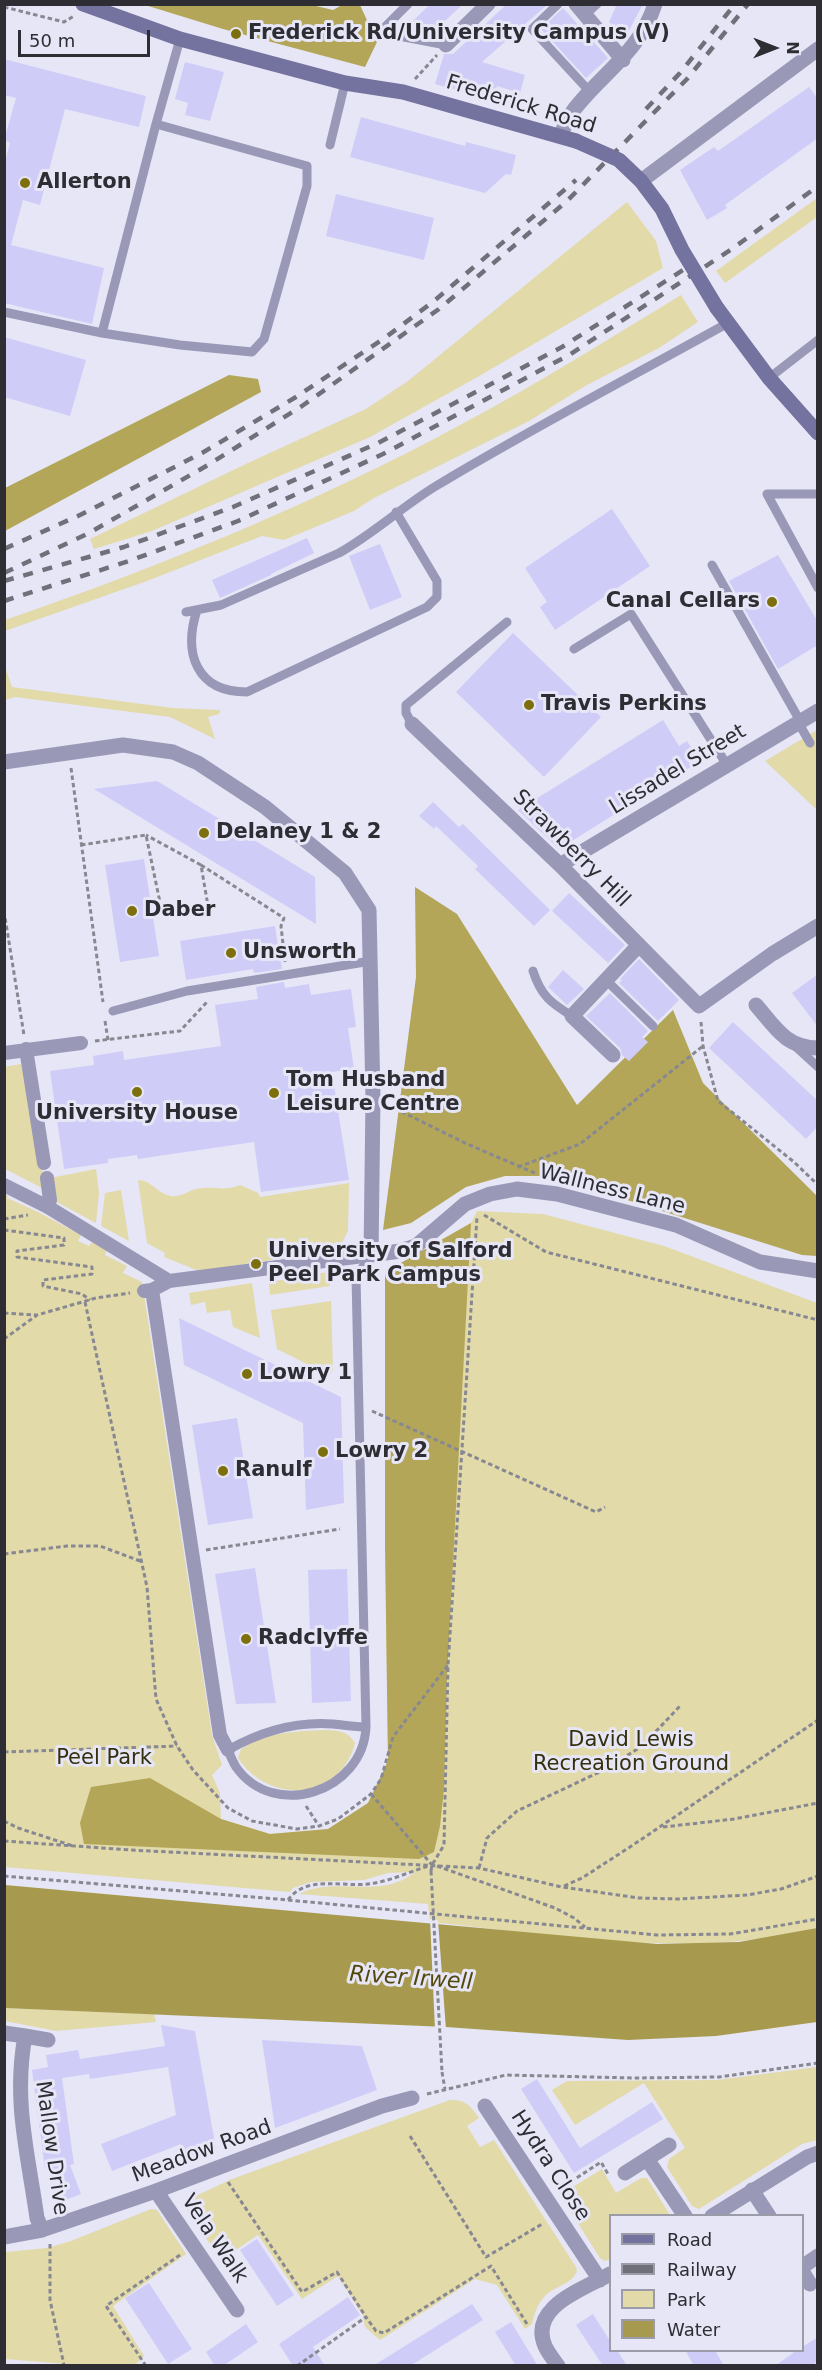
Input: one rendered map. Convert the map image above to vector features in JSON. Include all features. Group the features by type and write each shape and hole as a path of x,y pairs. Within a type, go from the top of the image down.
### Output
{"main road":[{"name":"Frederick Road","path":"87,5 180,39 345,83 403,92 576,141 619,160 641,181 662,208 682,250 717,308 780,392 816,432"}],"street":[{"path":"446,45 488,4"},
{"path":"560,136 572,112 623,60 650,21 655,4"},
{"path":"581,10 623,60"},
{"path":"641,181 818,49"},
{"name":"Lissadel Street","path":"560,865 818,711"},
{"name":"Strawberry Hill","path":"412,724 560,865 699,1006"},
{"path":"4,762 123,745 172,752 198,763 264,807 345,873 369,910 373,1098 371,1255 169,1281 148,1291 220,1735 228,1750"},
{"path":"699,1006 772,954 818,926"},
{"path":"613,1055 572,1016 639,945"},
{"path":"756,1005 783,1036 794,1044 806,1048 818,1048"},
{"path":"4,1053 81,1043"},
{"path":"26,1049 44,1163"},
{"path":"47,1179 50,1200 48,1207"},
{"path":"4,1185 48,1207 169,1281"},
{"name":"Wallness Lane","path":"371,1255 416,1246 465,1204 490,1194 517,1189 557,1194 676,1225 760,1262 818,1271"},
{"path":"4,2033 48,2040"},
{"name":"Mallow Drive","path":"25,2036 19,2068 19,2095 37,2218 46,2236"},
{"name":"Meadow Road","path":"4,2237 46,2236 156,2191 220,2169 382,2106 412,2098"},
{"name":"Hydra Close","path":"485,2106 605,2277"},
{"path":"617,2174 669,2145"},
{"path":"715,2214 807,2157 818,2153"},
{"path":"647,2159 684,2214"},
{"path":"752,2190 768,2214"},
{"name":"Vela Walk","path":"156,2191 237,2310"},
{"path":"805,2274 818,2256"},
{"path":"558,2366 545,2346 543,2337 545,2319 557,2302 605,2277"}],"lane":[{"path":"408,4 382,30 399,36 446,45"},
{"path":"558,4 532,29 591,93"},
{"path":"581,10 597,4"},
{"path":"102,333 180,39"},
{"path":"330,146 345,83"},
{"path":"4,312 102,333 180,345 252,352 264,339 307,186 307,166 156,124"},
{"path":"186,612 221,605 339,553 436,486 577,405 728,323"},
{"path":"769,378 818,340"},
{"path":"818,494 767,494 818,588"},
{"path":"197,610 191,639 196,665 206,678 222,688 247,692 427,607 437,597 437,581 396,512"},
{"path":"712,565 810,743"},
{"path":"573,649 631,614 727,765"},
{"path":"412,724 406,713 406,705 507,622"},
{"path":"109,1014 187,991 223,987 371,961"},
{"path":"533,971 537,984 548,1001 572,1016"},
{"path":"607,981 653,1026"},
{"path":"794,1044 818,1067"},
{"path":"366,1727 332,1724 289,1726 257,1735 228,1750 236,1766 254,1784 278,1793 298,1795 327,1787 347,1772 361,1751 365,1740 366,1727 356,1277 371,1255"}],"path":[{"path":"4,7 64,22"},
{"path":"403,92 446,45"},
{"path":"69,753 103,1005"},
{"path":"81,845 146,835 284,918 281,926 286,976"},
{"path":"146,835 162,912 208,906 201,866"},
{"path":"4,911 26,1049"},
{"path":"81,1043 180,1031 196,1012 223,987"},
{"path":"699,1006 703,1046 718,1101 794,1162 818,1185"},
{"path":"108,1040 109,1014"},
{"path":"518,1167 580,1144 703,1046"},
{"path":"373,1098 518,1167 540,1175"},
{"path":"818,1320 546,1252 477,1211 448,1665 444,1845 431,1871 442,2072 445,2089 506,2075 719,2077 818,2063"},
{"path":"4,1230 64,1238 64,1245 17,1251 17,1257 92,1267 92,1274 42,1280 42,1286 82,1294 90,1300"},
{"path":"4,1313 37,1315 90,1300 148,1291"},
{"path":"4,1339 37,1315"},
{"path":"358,1404 596,1512 605,1507"},
{"path":"192,1552 340,1528"},
{"path":"4,1554 67,1546 100,1546 141,1561"},
{"path":"479,1868 487,1838 517,1811 608,1768 642,1746 681,1705"},
{"path":"562,1887 582,1878 661,1827 818,1720"},
{"path":"4,1752 177,1746"},
{"path":"371,1794 432,1865 555,1908 574,1918 586,1928"},
{"path":"298,1795 319,1826"},
{"path":"661,1827 734,1819 818,1803"},
{"path":"4,1821 18,1828 78,1847"},
{"path":"4,1841 479,1868 562,1887 639,1898 713,1898 781,1889 818,1876"},
{"path":"288,1899 296,1889 311,1885 369,1884 432,1865"},
{"path":"4,1876 288,1899 624,1933 687,1936 750,1931 818,1919"},
{"path":"410,2136 527,2325"},
{"path":"554,2192 601,2162 617,2174"},
{"path":"220,2169 302,2292 337,2272 376,2331 384,2333 491,2266"},
{"path":"486,2257 549,2220"},
{"path":"46,2236 50,2300 64,2365"},
{"path":"146,2366 106,2306 185,2251"},
{"path":"297,2366 366,2317"}],"green space":[{"path":"817,198 817,217 725,283 716,271"},
{"path":"627,202 656,241 663,268 370,437 152,531 94,549 90,539 366,409 408,381"},
{"path":"681,295 698,322 659,348 585,386 529,421 374,498 354,511 284,540 262,536 147,581 5,631 5,620 122,578 238,531 407,453 518,393"},
{"path":"4,664 12,687 173,708 220,710 219,714 208,717 215,739 170,717 15,697 5,700"},
{"path":"817,730 817,810 765,761"},
{"path":"21,1064 24,1067 46,1190 5,1169 4,1067"},
{"path":"96,1169 99,1193 96,1223 55,1201 50,1178"},
{"path":"138,1180 172,1196 198,1189 240,1185 258,1193 260,1197 349,1183 348,1231 338,1250 199,1271 164,1257 165,1253 147,1243"},
{"path":"121,1190 129,1241 101,1226 105,1193"},
{"path":"4,1194 8,1196 7,1198 81,1235 78,1241 89,1246 92,1242 107,1250 105,1255 127,1266 123,1273 142,1282 212,1735 222,1765 212,1775 220,1793 221,1819 270,1834 328,1829 368,1803 388,1761 385,1272 471,1223 477,1211 543,1214 664,1246 817,1303 817,1928 769,1937 721,1942 673,1944 624,1942 430,1922 428,1904 299,1894 328,1887 387,1885 415,1872 388,1873 364,1880 311,1882 293,1888 290,1892 5,1867"},
{"path":"328,1272 330,1286 270,1295 269,1282"},
{"path":"252,1283 260,1338 233,1327 230,1310 207,1313 205,1302 191,1305 189,1293"},
{"path":"331,1301 333,1370 329,1375 277,1349 271,1310"},
{"path":"326,1730 346,1734 355,1743 347,1762 335,1776 320,1786 302,1790 285,1789 267,1784 251,1773 238,1758 241,1749 261,1739 293,1732"},
{"path":"5,2008 154,2014 156,2022 56,2031 5,2021"},
{"path":"817,2067 817,2140 802,2144 699,2209 692,2206 667,2167 669,2159 685,2148 644,2083 575,2125 552,2090 567,2081 717,2080"},
{"path":"450,2100 464,2102 476,2114 479,2118 467,2126 480,2147 494,2140 576,2267 577,2271 572,2279 544,2297 537,2308 532,2324 525,2329 497,2285 475,2279 380,2340 365,2327 363,2316 338,2276 302,2299 258,2235 221,2260 185,2207 187,2200 232,2179"},
{"path":"602,2169 616,2193 641,2178 647,2178 669,2214 609,2214 609,2259 605,2261 600,2258 560,2195"},
{"path":"151,2209 157,2210 186,2254 113,2306 144,2356 135,2365 90,2366 5,2359 5,2252 47,2248 71,2241"}],"shaded area":[{"path":"145,5 312,5 333,10 342,5 360,5 377,42 365,67 223,29"},
{"path":"229,375 258,379 261,392 5,531 5,488"},
{"path":"415,887 457,914 577,1105 673,1010 703,1083 817,1196 817,1256 802,1255 551,1176 505,1176 466,1187 411,1223 383,1230 416,977"},
{"path":"471,1223 447,1677 444,1789 440,1826 434,1852 419,1859 84,1844 80,1823 91,1787 150,1778 221,1819 270,1834 328,1829 368,1803 388,1761 385,1272"}],"water":[{"name":"River Irwell","path":"5,1885 657,1944 739,1942 817,1928 817,2022 716,2036 628,2040 446,2027 5,2008"}],"pier":[{"path":"430,1919 438,1920 446,2030 435,2030"}],"building":[{"path":"430,4 463,4 430,35 404,30"},
{"path":"507,4 548,4 482,62 525,75 520,93 497,86 493,100 435,84 444,54 453,54"},
{"path":"617,4 643,4 625,38 609,22"},
{"path":"563,8 608,58 586,78 541,29"},
{"name":"Allerton","path":"4,59 146,96 139,127 65,109 40,205 23,200 11,245 104,268 92,324 4,303 4,165 10,143 4,140 16,98 4,95"},
{"path":"185,62 224,72 210,121 185,115 188,103 175,99"},
{"path":"809,87 818,99 818,138 725,205 727,208 707,220 680,170 714,147 718,151"},
{"path":"361,117 465,146 466,142 516,155 511,175 506,174 485,193 350,157"},
{"path":"336,194 434,218 424,260 326,236"},
{"path":"4,337 86,360 70,416 4,397"},
{"name":"Travis Perkins","path":"612,509 650,566 555,630 540,607 547,602 525,568"},
{"path":"307,538 314,553 220,598 212,580"},
{"path":"380,544 402,597 370,610 349,556"},
{"name":"Canal Cellars","path":"778,555 818,622 818,645 778,669 729,581"},
{"name":"Travis Perkins","path":"513,633 601,717 544,777 456,692"},
{"name":"Travis Perkins","path":"663,720 679,746 687,741 700,761 559,849 518,810"},
{"name":"Delaney 1 & 2","path":"157,781 315,877 316,924 94,789"},
{"path":"433,802 459,827 463,824 550,910 534,926 475,869 478,866 436,826 434,829 419,816"},
{"name":"Daber","path":"144,859 159,956 120,962 105,865"},
{"path":"569,893 625,945 608,963 552,911"},
{"name":"Unsworth","path":"275,926 282,969 254,973 253,969 186,980 180,941"},
{"path":"639,959 679,1000 658,1021 619,983"},
{"path":"563,970 584,989 567,1005 548,987"},
{"path":"818,974 818,1027 792,993"},
{"path":"284,982 285,988 309,984 311,995 351,989 356,1027 348,1028 354,1069 332,1072 349,1180 261,1192 254,1142 138,1159 137,1155 108,1159 108,1163 64,1169 50,1071 94,1065 93,1056 123,1051 124,1060 221,1046 215,1005 258,999 256,987"},
{"path":"610,993 648,1031 642,1037 648,1042 629,1061 622,1055 620,1048 586,1016"},
{"path":"733,1022 818,1101 818,1126 806,1139 709,1048"},
{"path":"179,1318 341,1397 344,1503 306,1510 303,1423 184,1365"},
{"name":"Ranulf","path":"237,1418 253,1518 208,1525 192,1425"},
{"name":"Radclyffe","path":"255,1568 276,1703 236,1704 215,1574"},
{"path":"347,1569 351,1701 312,1703 308,1570"},
{"path":"161,2025 195,2031 216,2149 183,2161 181,2144 112,2171 101,2144 176,2115 168,2067 90,2079 89,2074 62,2078 74,2164 70,2165 81,2194 65,2200 52,2168 45,2169 32,2070 48,2067 46,2055 78,2050 80,2059 165,2046"},
{"path":"262,2040 362,2046 377,2090 275,2128"},
{"path":"537,2079 580,2148 652,2102 663,2119 574,2173 521,2089"},
{"path":"257,2239 294,2295 277,2306 240,2250"},
{"path":"149,2283 192,2349 168,2364 125,2298"},
{"path":"348,2297 360,2315 313,2347 325,2366 293,2366 279,2344"},
{"path":"472,2304 483,2320 410,2366 373,2366"},
{"path":"593,2314 609,2339 609,2352 618,2352 627,2366 603,2366 576,2325"},
{"path":"511,2322 538,2366 516,2366 495,2332"},
{"path":"246,2324 258,2342 223,2366 215,2366 206,2352"},
{"path":"818,2337 818,2361 811,2366 775,2366 794,2352 804,2352 804,2346"},
{"path":"686,2352 716,2352 724,2366 694,2366"}],"railway":[{"path":"646,109 680,73 735,4"},
{"path":"4,573 89,533 208,465 302,406 439,309 567,201 687,79 748,4"},
{"path":"4,549 80,515 202,453 296,397 386,337 434,301 576,180"},
{"path":"4,601 129,561 238,521 383,454 569,355 732,249 818,186"},
{"path":"4,581 124,547 233,507 378,443 562,347 691,265"}],"place":[{"name":"Frederick Rd/University Campus (V)","path":"236,34"},
{"name":"Allerton","path":"25,183"},
{"name":"Canal Cellars","path":"772,602"},
{"name":"Travis Perkins","path":"529,705"},
{"name":"Delaney 1 & 2","path":"204,833"},
{"name":"Daber","path":"132,911"},
{"name":"Unsworth","path":"231,953"},
{"name":"University House","path":"137,1092"},
{"name":"Tom Husband Leisure Centre","path":"274,1093"},
{"name":"University of Salford Peel Park Campus","path":"256,1264"},
{"name":"Lowry 1","path":"247,1374"},
{"name":"Lowry 2","path":"323,1452"},
{"name":"Ranulf","path":"223,1471"},
{"name":"Radclyffe","path":"246,1639"}],"park label":[{"name":"David Lewis Recreation Ground","path":"631,1753"},
{"name":"Peel Park","path":"104,1759"}]}
